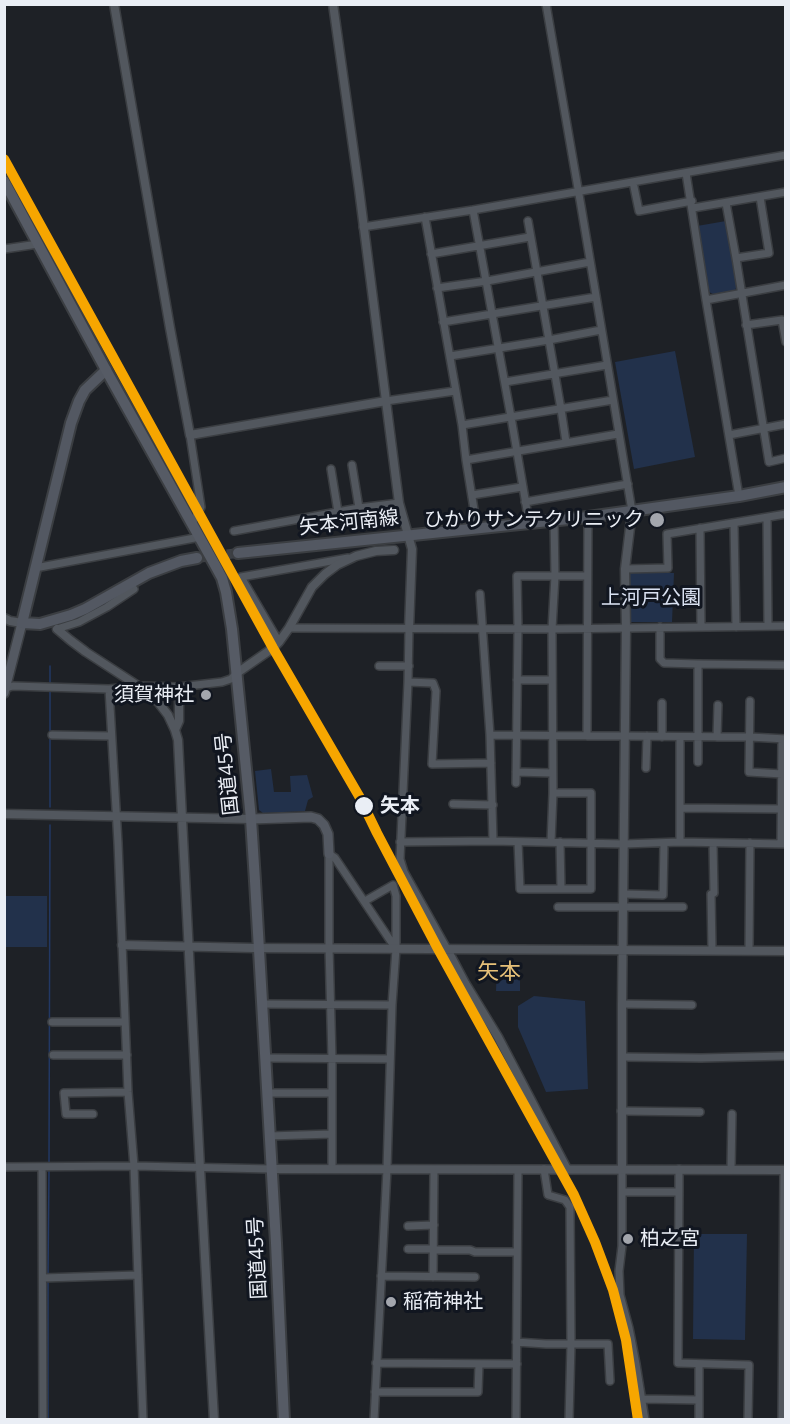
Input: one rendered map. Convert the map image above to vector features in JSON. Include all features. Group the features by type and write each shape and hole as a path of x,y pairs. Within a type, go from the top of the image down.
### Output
{"highway":[{"name":"国道45号","path":"4,182 200,537 222,578 226,592 237,673 251,819 266,1058 284,1419"}],"main road":[{"path":"5,691 71,423 85,390 106,370"},
{"name":"矢本河南線","path":"238,554 632,511 786,487"},
{"path":"22,623 40,624 71,615 149,573 181,561 197,558"},
{"path":"251,819 311,817 318,819 327,830 329,854"}],"street":[{"path":"114,4 201,507 192,523"},
{"path":"333,4 399,503 412,549 400,859 404,872 465,983 498,1037 567,1169"},
{"path":"546,4 632,511 625,569 622,1246 619,1271 620,1295 631,1337 645,1419"},
{"path":"363,227 786,156"},
{"path":"686,173 739,496"},
{"path":"633,182 639,211 726,203 786,192"},
{"path":"736,258 769,253 760,197"},
{"path":"726,203 769,462 786,458"},
{"path":"473,210 529,522"},
{"path":"425,217 462,425 477,528"},
{"path":"528,221 566,442"},
{"path":"431,254 530,237"},
{"path":"4,249 38,244"},
{"path":"437,288 590,262"},
{"path":"706,300 786,285"},
{"path":"443,322 596,297"},
{"path":"746,325 782,320 786,342"},
{"path":"450,356 601,330"},
{"path":"505,382 607,365"},
{"path":"190,435 455,391"},
{"path":"462,425 613,400"},
{"path":"729,435 786,424"},
{"path":"466,460 618,434"},
{"path":"352,465 359,508"},
{"path":"331,469 338,512"},
{"path":"525,502 628,484"},
{"path":"472,495 522,487"},
{"path":"234,531 399,503"},
{"path":"625,569 668,568 667,534 786,514"},
{"path":"586,735 588,516"},
{"path":"766,518 768,626"},
{"path":"551,842 554,519"},
{"path":"734,524 736,627"},
{"path":"700,528 701,627"},
{"path":"34,568 200,537"},
{"path":"279,642 241,577 376,551 394,550"},
{"path":"5,691 13,686 109,689 140,686 179,687 231,679 279,642 312,587 331,569 356,556"},
{"path":"516,783 517,576 587,576"},
{"path":"57,629 79,622 134,589"},
{"path":"480,594 490,735 493,841"},
{"path":"4,618 22,623"},
{"path":"289,628 552,629 786,626"},
{"path":"660,627 660,659 664,663 786,665"},
{"path":"57,629 86,652 140,686 158,702 168,715 175,730 179,750 214,1419"},
{"path":"698,664 698,762"},
{"path":"379,666 409,666"},
{"path":"517,680 552,680"},
{"path":"408,682 433,683 436,691 432,764 491,763"},
{"path":"175,730 179,721 179,687"},
{"path":"109,689 128,1092 134,1166 143,1419"},
{"path":"750,701 749,772 783,774"},
{"path":"662,703 662,737"},
{"path":"717,738 718,705"},
{"path":"52,735 111,736"},
{"path":"400,842 783,844 784,739 490,735"},
{"path":"646,768 647,736"},
{"path":"680,737 680,842"},
{"path":"516,772 552,773"},
{"path":"518,842 520,889 591,890 591,793 553,793"},
{"path":"453,804 493,805"},
{"path":"681,808 782,809"},
{"path":"4,814 251,819"},
{"path":"560,842 561,889"},
{"path":"624,894 663,895 664,843"},
{"path":"712,950 713,843"},
{"path":"748,950 750,843"},
{"path":"329,854 335,858 396,949"},
{"path":"329,854 332,1168"},
{"path":"365,901 393,885 396,896 396,949 374,1419"},
{"path":"558,907 683,907"},
{"path":"122,945 786,951"},
{"path":"262,1004 392,1005"},
{"path":"622,1004 693,1005"},
{"path":"52,1022 125,1022"},
{"path":"53,1055 127,1055"},
{"path":"622,1057 786,1056"},
{"path":"266,1058 390,1059"},
{"path":"93,1114 66,1113 64,1093 128,1092"},
{"path":"267,1093 332,1093"},
{"path":"621,1111 700,1112"},
{"path":"731,1169 732,1114"},
{"path":"269,1136 332,1134"},
{"path":"4,1167 785,1170 782,1419"},
{"path":"43,1419 47,1167"},
{"path":"544,1169 548,1195 565,1200 570,1207 569,1419"},
{"path":"679,1169 678,1364 749,1365 748,1419"},
{"path":"433,1277 434,1170"},
{"path":"516,1419 518,1170"},
{"path":"622,1192 679,1192"},
{"path":"408,1226 434,1225"},
{"path":"408,1249 517,1252"},
{"path":"47,1278 138,1275"},
{"path":"381,1276 476,1277"},
{"path":"516,1342 608,1344 610,1382"},
{"path":"376,1363 517,1364"},
{"path":"375,1392 478,1392 478,1364"},
{"path":"699,1365 699,1419"},
{"path":"642,1399 699,1400"}],"green space":[{"path":"726,221 737,286 735,290 713,294 709,292 697,226"},
{"path":"675,351 695,457 634,469 615,362"},
{"name":"上河戸公園","path":"629,573 674,573 672,622 629,622"},
{"path":"271,769 274,792 291,792 290,776 307,775 313,797 308,800 305,811 263,813 259,810 255,771"},
{"path":"4,896 47,896 47,947 5,947"},
{"path":"497,964 520,964 520,991 496,991"},
{"path":"534,996 585,1001 588,1089 546,1092 518,1027 518,1006"},
{"path":"694,1234 747,1234 745,1340 693,1339"}],"waterway":[{"path":"50,666 50,683"},
{"path":"50,691 50,807"},
{"path":"49,1163 50,825"},
{"path":"48,1274 49,1171"},
{"path":"48,1282 48,1420"}],"tunnel":[{"path":"197,558 238,553"}],"transit line":[{"path":"4,159 273,648 359,796 438,949 574,1195 613,1290 626,1340 638,1420"}],"place":[{"name":"ひかりサンテクリニック","path":"657,520"},
{"name":"須賀神社","path":"206,695"},
{"name":"矢本","path":"364,806"},
{"name":"柏之宮","path":"628,1239"},
{"name":"稲荷神社","path":"391,1302"}],"district":[{"name":"矢本","path":"499,973"}]}
